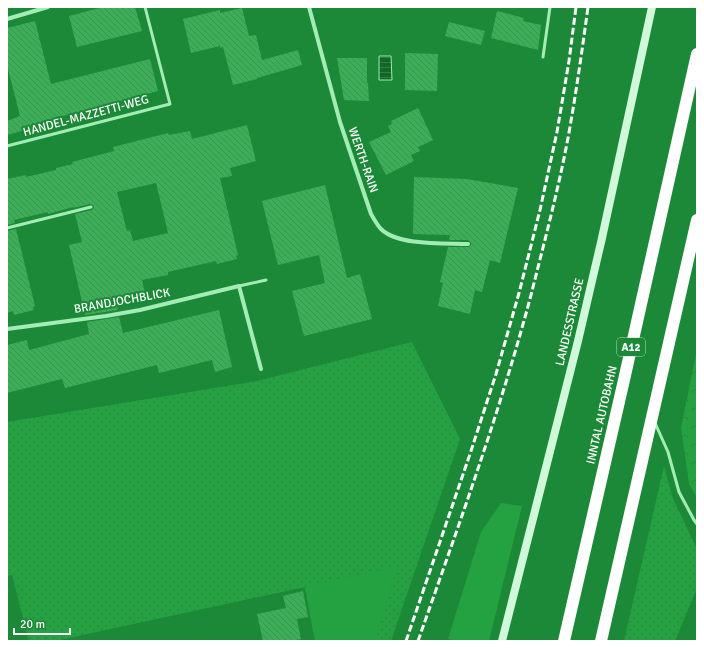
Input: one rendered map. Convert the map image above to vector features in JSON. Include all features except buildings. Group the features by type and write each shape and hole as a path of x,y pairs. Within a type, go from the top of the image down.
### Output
{"highway":[{"name":"INNTAL AUTOBAHN","path":"564,641 697,54"},
{"path":"601,641 697,220"}],"main road":[{"name":"LANDESSTRASSE","path":"502,641 578,341 652,7"}],"street":[{"path":"7,19 48,7"},
{"name":"WERTH-RAIN","path":"309,7 340,122 375,222 382,230 397,238 415,242 468,244"},
{"path":"239,286 260,370"},
{"name":"BRANDJOCHBLICK","path":"7,329 140,310 239,286"}],"lane":[{"name":"HANDEL-MAZZETTI-WEG","path":"7,146 170,104 145,7"},
{"path":"543,57 550,7"},
{"path":"7,228 91,207"},
{"name":"BRANDJOCHBLICK","path":"239,286 266,280"},
{"path":"652,416 668,452 679,492 697,524"}],"green space":[{"path":"412,342 460,439 391,641 315,641 305,587 55,641 29,641 12,575 7,576 7,422 257,381"},
{"path":"697,349 697,498 689,484 681,428"},
{"path":"664,466 673,499 697,549 697,588 675,641 624,641"},
{"path":"501,503 522,506 489,641 456,641 448,639 481,532"},
{"path":"398,566 374,641 315,641 305,587"}],"shaded area":[{"path":"379,56 391,56 392,80 379,80"}],"railway":[{"path":"406,641 496,374 519,293 540,210 557,132 576,7"},
{"path":"418,641 492,426 531,295 568,138 588,7"}]}
